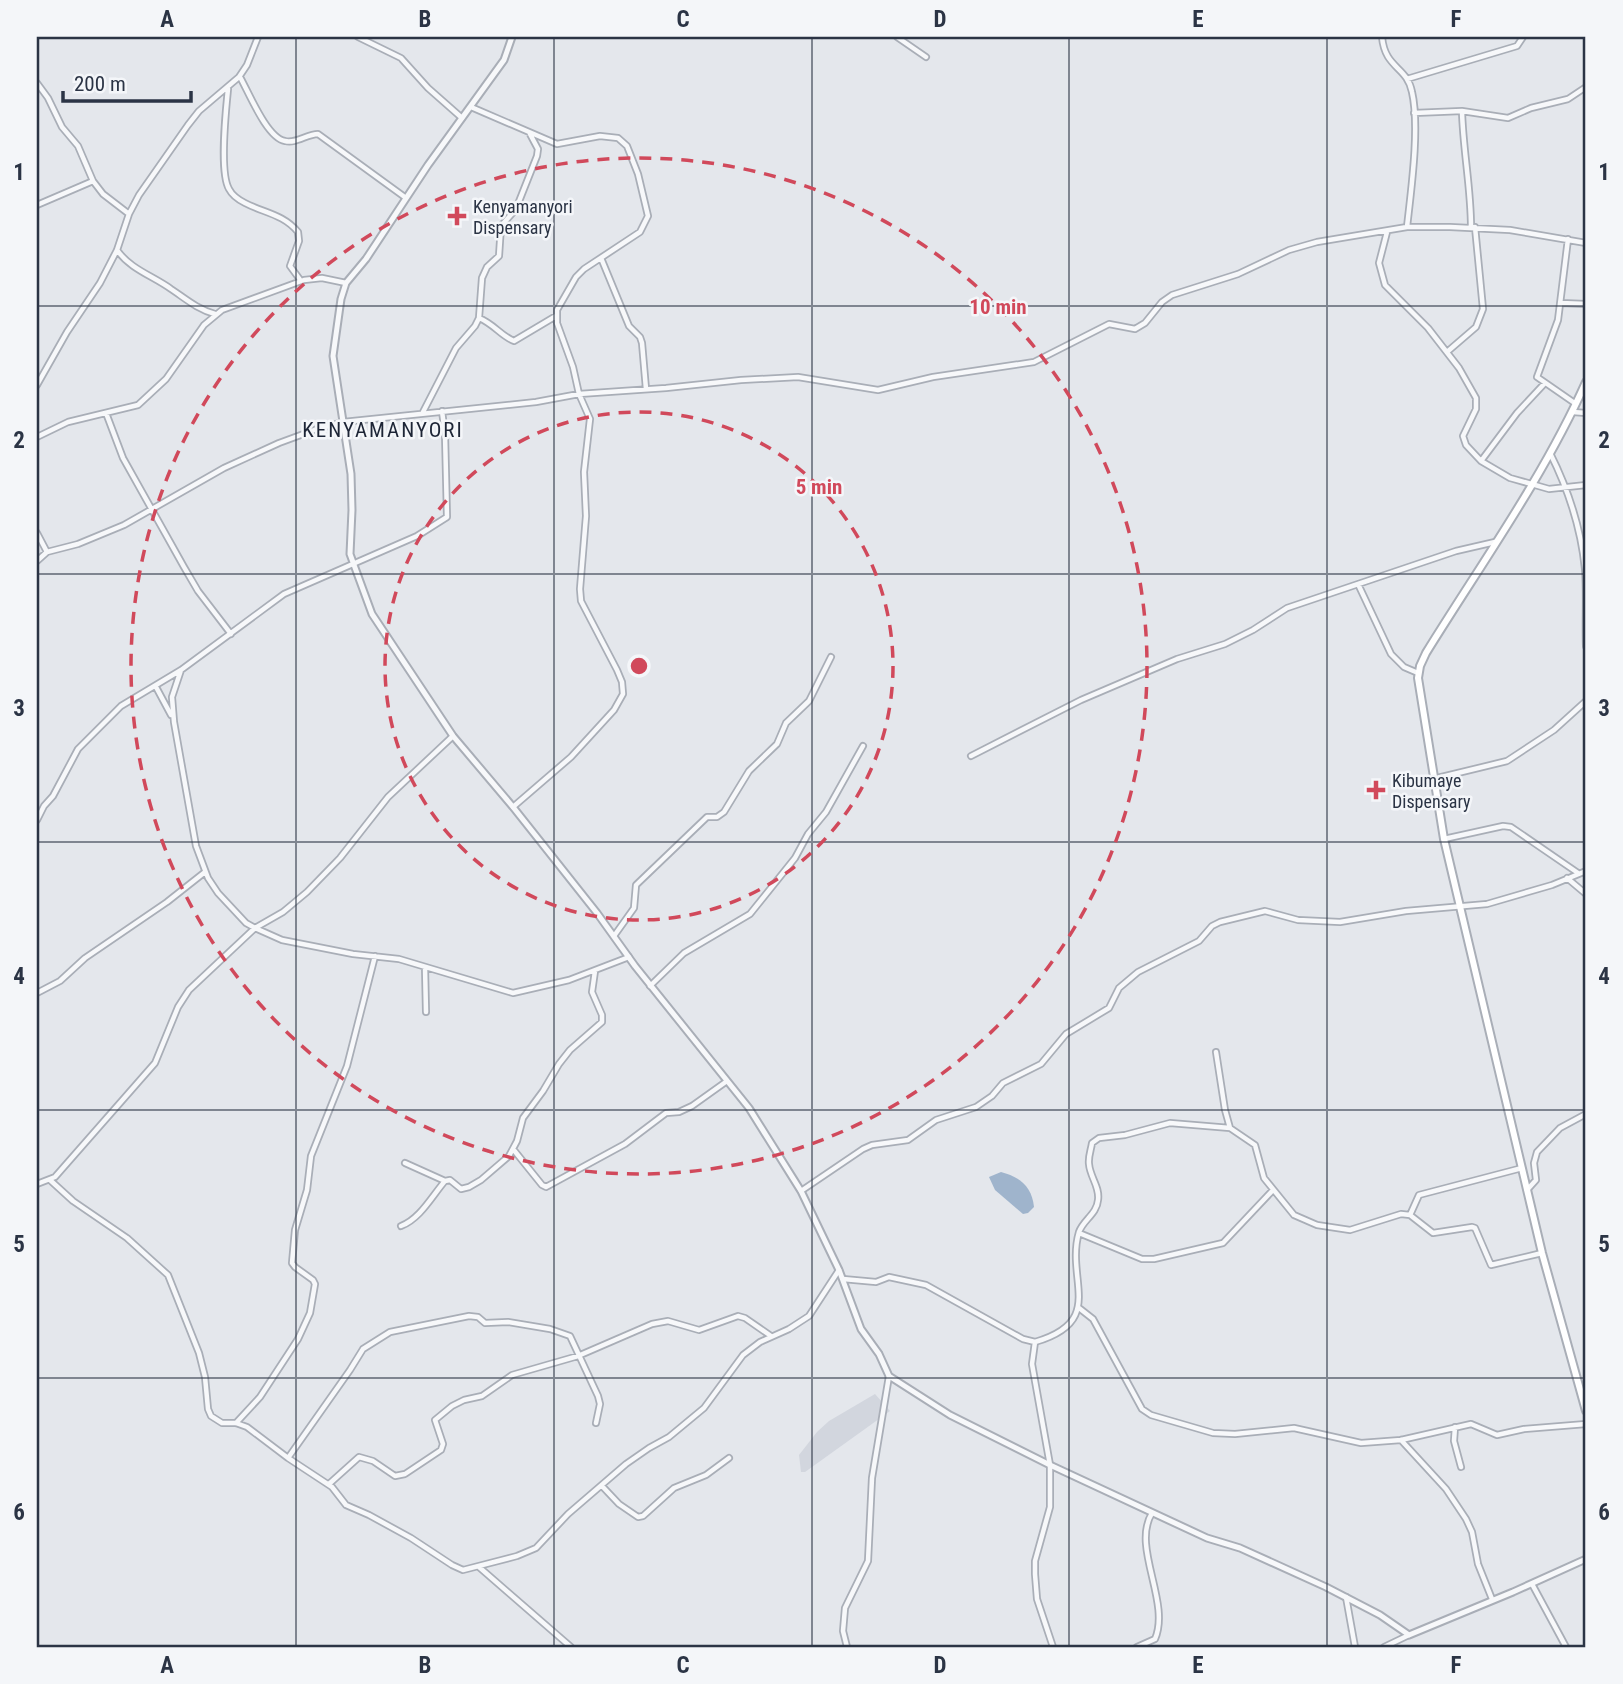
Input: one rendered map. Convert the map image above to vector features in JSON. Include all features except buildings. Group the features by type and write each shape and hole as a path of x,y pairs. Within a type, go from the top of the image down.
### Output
{"main road":[{"path":"1586,382 1573,412 1533,484 1426,653 1418,673 1444,839 1542,1253 1586,1411"}],"street":[{"path":"37,385 100,282 117,250 129,214 151,176 200,111 239,77 258,37"},
{"path":"358,37 401,58 428,88 463,118"},
{"path":"512,37 504,60 366,259 346,283 338,311 333,356 351,474 352,563 372,614 453,736 513,807 650,986 749,1108 801,1191 843,1279 861,1329 879,1354 888,1376 872,1478 867,1561 845,1608 843,1631 847,1647"},
{"path":"897,37 926,57"},
{"path":"1382,37 1386,56 1407,79 1412,90 1414,113 1407,227"},
{"path":"1407,79 1517,46 1523,37"},
{"path":"239,77 267,127 276,137 290,141 312,134 318,135 406,198"},
{"path":"37,83 62,127 78,146 93,181 103,194 129,214"},
{"path":"1414,113 1462,111 1508,118 1531,108 1567,99 1586,87"},
{"path":"228,89 225,175 229,189 242,202 275,214 298,232 299,241 290,266 301,281"},
{"path":"471,107 549,142 564,144 610,136 618,138 627,146 638,174 648,216 640,232 576,277 559,303 556,316 579,394 587,411 590,429 584,472 586,516 581,601 617,670 623,694 614,710 571,757 513,807"},
{"path":"1447,352 1476,327 1484,299 1463,152 1462,111"},
{"path":"423,413 456,348 479,318 482,278 487,267 499,256 500,226 516,209 537,156 538,149 530,133"},
{"path":"37,205 93,181"},
{"path":"37,561 47,552 78,544 124,525 234,463 299,435 343,422 536,402 579,394 741,380 798,377 878,390 933,377 1034,362 1109,324 1135,329 1145,323 1162,302 1172,295 1238,274 1289,250 1317,242 1407,227 1473,227 1586,243"},
{"path":"1387,232 1379,263 1385,285 1428,328 1476,398 1476,409 1462,436 1466,445 1481,461 1510,478 1542,488 1586,485"},
{"path":"1568,239 1558,320 1538,380 1576,404"},
{"path":"117,250 123,259 173,289 197,308 216,314"},
{"path":"601,258 629,326 640,337 646,389"},
{"path":"37,437 68,422 138,405 166,379 204,325 216,314 241,302 301,281 322,278 346,283"},
{"path":"1561,303 1586,304"},
{"path":"479,318 491,323 509,340 514,341 556,316"},
{"path":"1481,461 1544,384"},
{"path":"37,820 82,744 116,710 181,670 284,594 417,536 447,517 442,411"},
{"path":"1573,412 1586,413"},
{"path":"106,413 123,458 198,591 231,634"},
{"path":"1550,453 1573,506 1583,556 1586,646"},
{"path":"37,533 47,552"},
{"path":"971,756 1081,700 1253,630 1287,608 1464,549 1495,542"},
{"path":"1358,584 1391,654 1404,667 1418,673"},
{"path":"614,936 634,908 636,885 670,855 685,835 707,817 717,817 724,812 750,771 773,749 786,723 809,701 831,657"},
{"path":"181,670 172,697 191,822 205,872 218,893 246,923 282,940 353,954 399,959 513,993 569,980 629,957"},
{"path":"156,687 174,722"},
{"path":"1433,779 1507,761 1554,730 1586,701"},
{"path":"37,1184 55,1177 155,1063 178,1007 189,990 255,928 283,912 324,876 388,797 453,736"},
{"path":"650,986 684,953 750,914 782,876 808,834 826,812 863,746"},
{"path":"1444,839 1503,826 1511,827 1578,874"},
{"path":"801,1191 863,1149 908,1140 936,1120 976,1107 992,1096 1003,1083 1041,1064 1066,1034 1110,1008 1119,988 1138,972 1199,941 1212,926 1220,922 1258,912 1298,920 1340,922 1406,911 1487,904 1586,871"},
{"path":"37,993 60,981 94,951 167,902 205,872"},
{"path":"1567,877 1586,894"},
{"path":"236,1423 260,1397 292,1349 310,1313 315,1284 292,1263 295,1230 307,1190 310,1156 347,1066 375,956"},
{"path":"425,967 426,1012"},
{"path":"405,1163 444,1181 450,1180 461,1189 469,1187 492,1171 513,1149 523,1118 544,1091 559,1064 570,1050 602,1022 602,1015 592,992 595,970"},
{"path":"1216,1052 1224,1110 1230,1128"},
{"path":"513,1149 542,1185 546,1186 625,1144 666,1113 679,1112 692,1106 727,1081"},
{"path":"1528,1190 1536,1180 1534,1163 1537,1152 1560,1128 1586,1114"},
{"path":"843,1279 876,1282 889,1277 926,1285 1023,1339 1035,1342 1056,1334 1072,1320 1080,1308 1077,1268 1079,1233 1095,1212 1098,1201 1097,1188 1089,1164 1094,1140 1170,1123 1230,1128 1255,1145 1262,1174 1299,1218 1350,1230 1393,1215 1410,1215 1433,1233 1472,1227 1475,1228 1490,1265 1542,1253"},
{"path":"1410,1215 1419,1195 1522,1168"},
{"path":"50,1180 73,1200 127,1238 168,1275 199,1353 209,1413 222,1423 236,1423 247,1427 328,1484 346,1506 369,1515 463,1570 517,1556 536,1548 568,1514 637,1456 669,1437 696,1416 743,1355 809,1317 839,1270"},
{"path":"401,1226 424,1208 444,1181"},
{"path":"1079,1233 1142,1259 1154,1259 1227,1241 1273,1190"},
{"path":"1080,1308 1093,1320 1142,1409 1151,1415 1213,1433 1235,1434 1294,1428 1361,1443 1401,1440 1455,1427 1477,1425 1497,1436 1524,1429 1586,1424"},
{"path":"288,1458 363,1349 390,1332 473,1315 485,1323 508,1322 564,1333 572,1339 600,1401 596,1423"},
{"path":"328,1484 359,1457 373,1461 395,1476 405,1474 441,1450 443,1444 435,1420 452,1406 482,1396 512,1376 578,1356 661,1321 675,1322 699,1330 738,1316 772,1336"},
{"path":"1035,1342 1032,1350 1034,1381 1050,1465 1050,1507 1035,1561 1035,1574 1037,1599 1053,1647"},
{"path":"888,1376 950,1415 1050,1465 1207,1538 1265,1559 1346,1597 1380,1615 1409,1635"},
{"path":"1455,1427 1454,1441 1461,1467"},
{"path":"1401,1440 1446,1489 1466,1519 1472,1532 1478,1564 1492,1599"},
{"path":"602,1486 619,1504 638,1517 643,1516 674,1488 706,1475 729,1458"},
{"path":"1137,1647 1155,1639 1159,1624 1146,1536 1148,1519 1152,1513"},
{"path":"1384,1647 1586,1559"},
{"path":"479,1567 570,1647"},
{"path":"1532,1584 1566,1647"},
{"path":"1346,1597 1355,1647"}],"shaded area":[{"path":"875,1394 890,1411 805,1472 801,1472 799,1455 817,1432 829,1421"}],"water":[{"path":"1001,1172 1020,1180 1028,1189 1034,1207 1028,1213 1023,1214 995,1190 989,1177"}],"place":[{"name":"Kenyamanyori Dispensary","path":"457,216"},
{"name":"Kibumaye Dispensary","path":"1376,790"}],"district":[{"name":"KENYAMANYORI","path":"383,430"}]}
